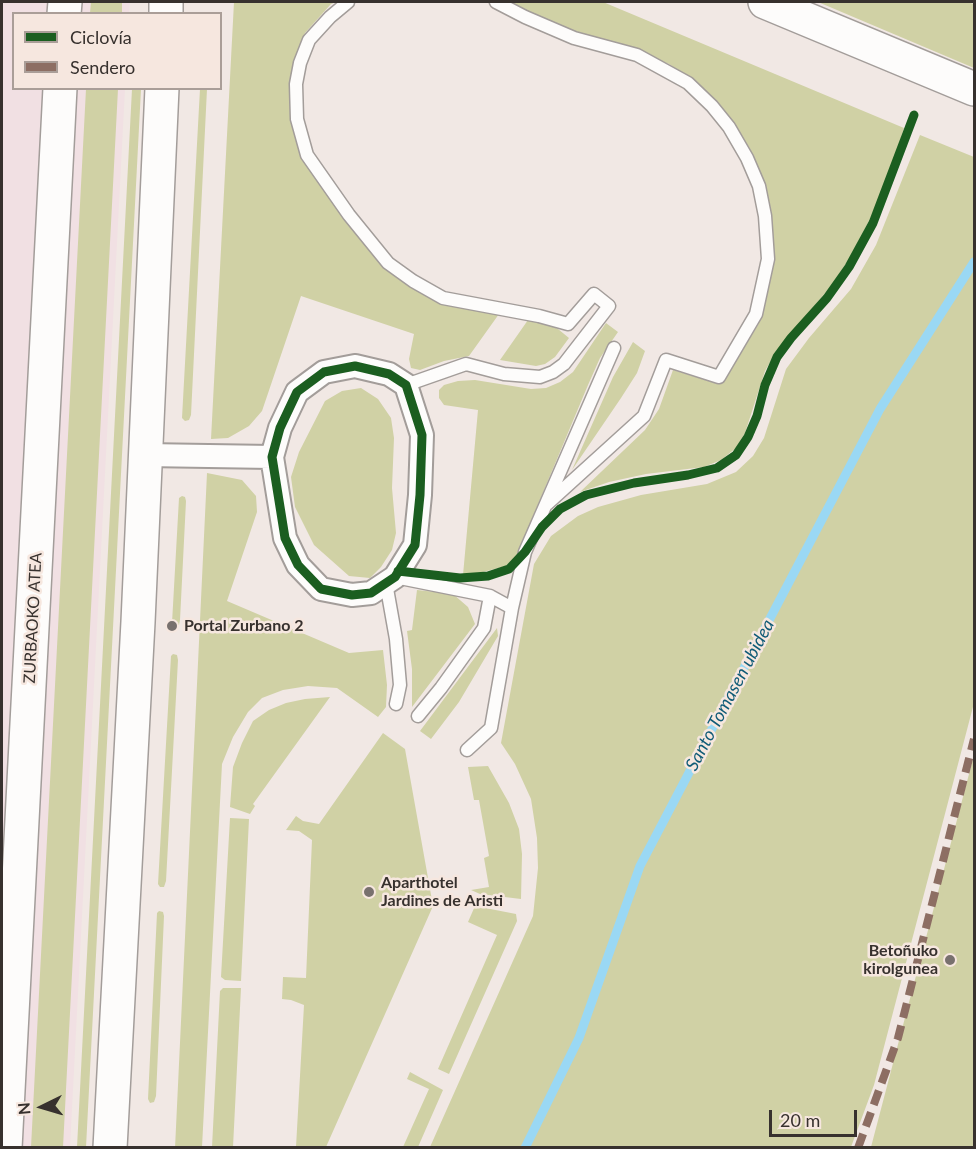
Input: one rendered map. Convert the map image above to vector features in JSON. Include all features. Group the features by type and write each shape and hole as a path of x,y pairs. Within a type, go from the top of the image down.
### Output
{"main road":[{"path":"765,2 975,89"},
{"name":"ZURBAOKO ATEA","path":"5,1148 60,90"},
{"path":"110,1148 137,646 162,90"}],"street":[{"path":"356,366 389,374 406,385 422,435 420,495 415,545 390,580 371,593 352,595 321,589 298,565 285,538 272,457 280,428 297,392 324,372 356,366"},
{"path":"145,454 272,457"}],"lane":[{"path":"348,2 330,17 309,40 300,63 296,84 297,119 307,155 349,215 388,263 413,281 443,297 568,324 594,294 609,306 564,364 554,372 540,377 504,374 466,364 406,385"},
{"path":"496,2 574,38 637,55 688,83 712,106 735,137 759,186 765,216 768,259 756,314 719,377 666,360 644,416 547,504"},
{"path":"467,750 490,728 512,608 525,552 614,348"},
{"path":"396,704 400,685 390,580 490,596 512,608"},
{"path":"418,716 484,628 490,596"}],"shaded area":[{"path":"2,2 130,2 129,12 12,12 12,90 125,90 70,1147 2,1148"}],"green space":[{"path":"91,2 122,2 122,12 90,12"},
{"path":"234,2 336,2 331,4 305,33 291,78 291,113 302,157 370,249 395,275 422,294 449,304 499,314 469,356 444,361 420,370 411,368 409,359 414,334 301,296 262,411 249,426 228,438 211,439"},
{"path":"511,2 603,2 904,128 891,169 870,219 849,259 832,285 777,350 765,371 745,433 736,448 721,460 704,467 646,474 609,482 580,492 645,430 659,409 673,370 718,384 758,325 770,278 773,234 765,183 749,147 726,113 701,86 669,64 633,49 578,33 538,17"},
{"path":"818,2 967,2 974,4 974,68"},
{"path":"86,90 118,90 63,1147 31,1147"},
{"path":"132,90 141,90 86,1147 77,1147"},
{"path":"200,90 207,90 191,415 189,420 185,421 182,418"},
{"path":"920,135 974,157 974,703 874,1085 851,1147 430,1147 533,916 538,868 537,838 531,799 515,764 501,743 534,564 551,536 578,516 598,507 641,495 707,484 736,472 753,456 764,438 786,369 851,289 876,245"},
{"path":"528,320 558,329 569,338 555,357 545,364 536,366 500,360"},
{"path":"606,323 618,332 600,358 516,557 506,566 463,575 478,410 444,405 439,398 439,390 444,385 458,381 475,380 531,389 546,388 560,382 573,372"},
{"path":"633,342 645,351 637,373 572,470 613,377"},
{"path":"361,388 378,399 391,418 394,438 392,488 396,533 392,550 381,567 370,578 349,576 314,545 295,507 291,477 299,452 325,401 342,391"},
{"path":"207,473 242,480 256,496 257,512 227,601 349,653 383,650 387,685 386,707 378,717 337,688 308,686 283,690 262,698 248,712 233,737 222,764 202,1147 175,1148"},
{"path":"182,496 186,501 180,620 179,625 175,626 172,623 179,498"},
{"path":"417,590 453,594 468,607 475,624 412,707 412,669 407,631 412,630"},
{"path":"497,628 498,636 459,702 431,739 420,731"},
{"path":"177,655 178,660 166,881 164,887 160,887 158,884 171,656"},
{"path":"330,697 253,804 255,806 250,814 230,807 233,767 253,721 269,710 286,703"},
{"path":"383,733 405,749 433,906 326,1147 296,1147 304,1005 282,999 283,977 306,978 312,840 299,831 286,830 296,816 303,821 319,824"},
{"name":"Betoñuko kirolgunea","path":"974,755 974,1147 871,1147"},
{"path":"488,766 509,803 519,829 522,854 521,899 480,894 471,890 489,887 484,858 489,856 479,800 474,800 468,767"},
{"path":"230,818 249,819 241,981 225,980 221,977"},
{"path":"475,906 516,914 517,921 449,1074 438,1069 497,935 468,922"},
{"path":"163,912 164,916 156,1096 154,1102 150,1103 148,1099 157,913"},
{"path":"223,988 241,988 233,1147 212,1147 220,991"},
{"path":"410,1072 443,1090 418,1147 403,1147 429,1089 407,1079"}],"waterway":[{"name":"Santo Tomasen ubidea","path":"525,1148 579,1038 640,866 880,409 974,262"}],"marked path":[{"path":"858,1148 898,1038 974,739"}],"cycle path":[{"path":"398,571 460,578 488,576 509,569 525,552 542,527 560,509 586,495 634,483 717,468 736,455 748,437 757,416 765,385 777,357 827,298 849,267 873,223 914,115"},
{"path":"355,366 389,374 406,385 422,435 420,495 415,545 395,577 371,593 352,595 321,589 298,565 285,538 272,457 280,428 297,392 324,372 355,366"}],"place":[{"name":"Portal Zurbano 2","path":"172,626"},
{"name":"Aparthotel Jardines de Aristi","path":"369,892"},
{"name":"Betoñuko kirolgunea","path":"950,960"}]}
